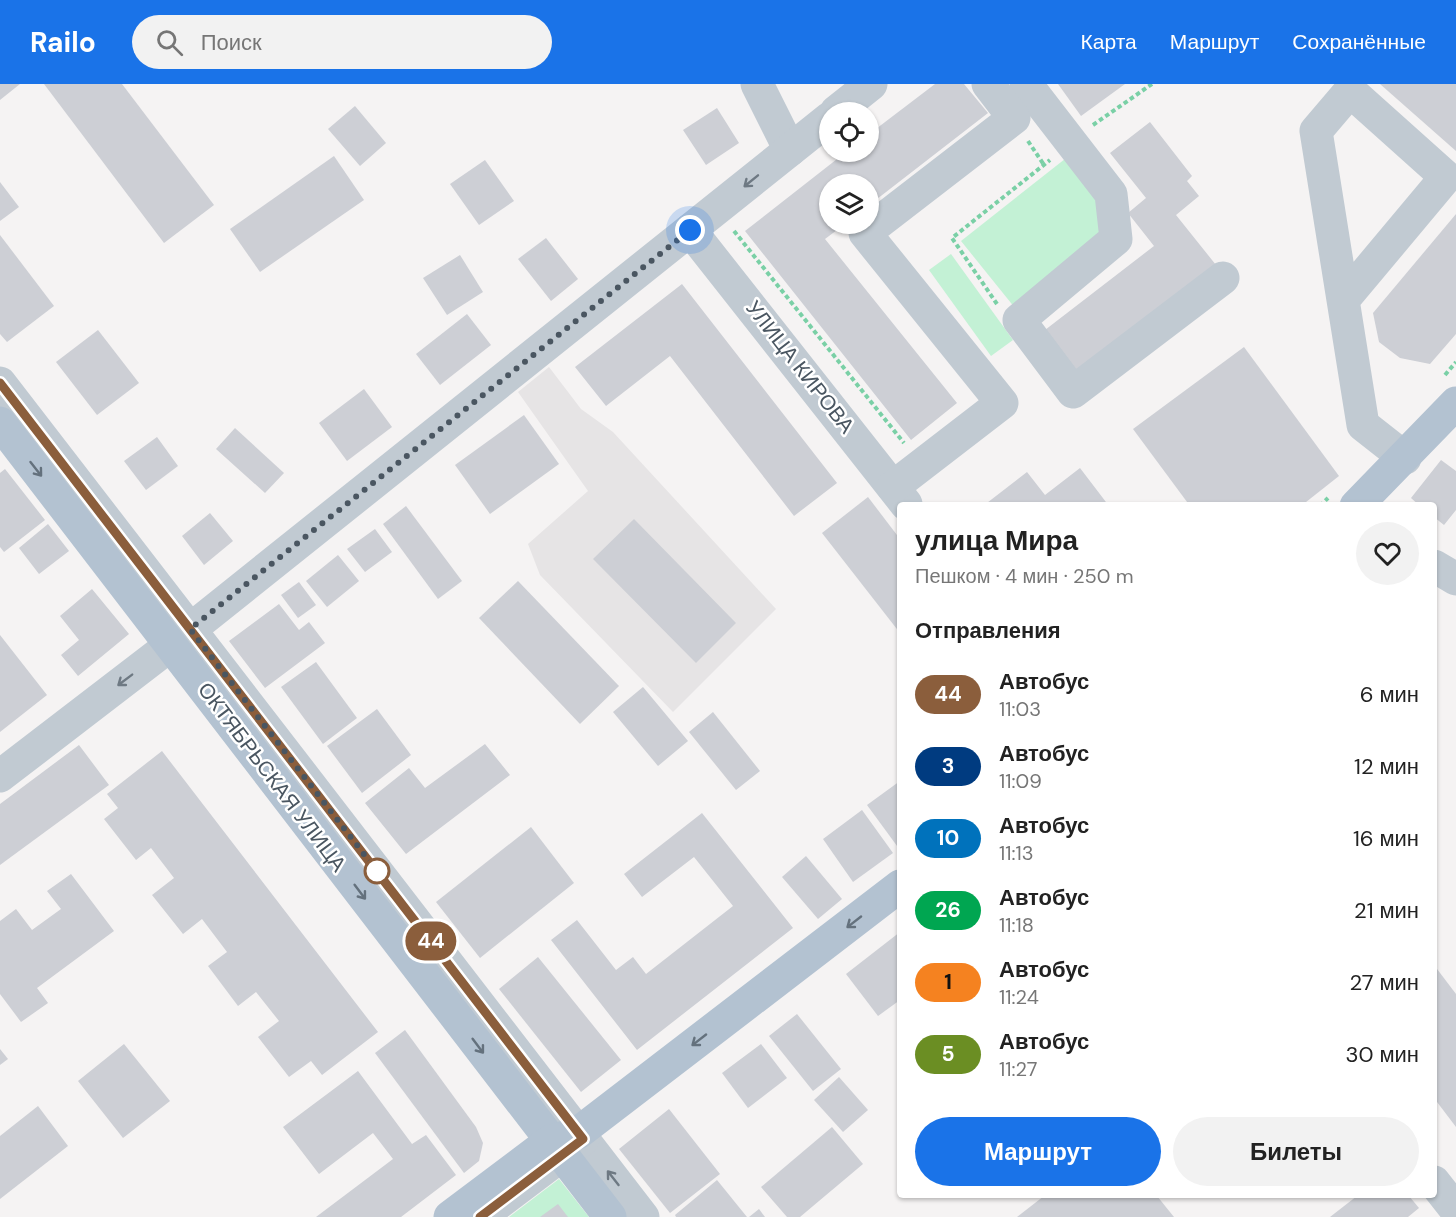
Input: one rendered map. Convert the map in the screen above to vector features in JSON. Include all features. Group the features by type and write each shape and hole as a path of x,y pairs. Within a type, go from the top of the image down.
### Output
{"main road":[{"path":"1360,502 1456,403"},
{"name":"ОКТЯБРЬСКАЯ УЛИЦА","path":"0,423 181,637 568,1142 610,1217"},
{"path":"450,1217 568,1142 897,888"}],"street":[{"path":"757,84 790,150"},
{"path":"849,102 872,84"},
{"path":"901,496 1002,403 866,233 1014,118 988,84"},
{"path":"1026,84 1111,194 1116,239 1019,320 1073,392 1222,278"},
{"path":"1344,299 1446,177 1350,91 1316,130 1362,425 1405,458"},
{"path":"0,776 181,637 819,127"},
{"name":"УЛИЦА КИРОВА","path":"690,230 901,496"},
{"name":"ОКТЯБРЬСКАЯ УЛИЦА","path":"0,384 181,637"},
{"path":"1437,568 1456,579"},
{"path":"480,1217 568,1142"},
{"name":"ОКТЯБРЬСКАЯ УЛИЦА","path":"568,1142 643,1217"},
{"path":"1437,1186 1456,1210"}],"path":[{"path":"1000,307 952,238 1072,143 1152,84"},
{"path":"1033,148 1044,165"},
{"path":"728,223 910,450"}],"shaded area":[{"path":"549,367 581,409 613,432 776,609 673,712 540,575 528,544 588,491 518,392"}],"green space":[{"path":"1070,155 1102,197 1105,235 1015,308 961,241"},
{"path":"951,254 1013,340 991,356 929,270"},
{"path":"559,1179 589,1217 509,1217"}],"building":[{"path":"0,84 20,84 0,100"},
{"path":"44,84 122,84 214,205 164,243"},
{"path":"935,84 964,84 988,113 879,197 879,174 819,174 819,234 832,234 825,239 957,403 911,440 745,231 833,162 879,162 879,127"},
{"path":"1058,84 1125,84 1081,116"},
{"path":"1380,84 1456,84 1456,151"},
{"path":"355,106 386,143 360,166 328,129"},
{"path":"717,108 739,143 706,165 683,130"},
{"path":"1150,122 1192,176 1187,181 1199,196 1176,215 1216,265 1078,373 1045,330 1154,246 1128,213 1146,198 1110,153"},
{"path":"334,156 364,200 260,272 230,229"},
{"path":"485,160 514,201 479,225 450,184"},
{"path":"0,182 19,207 0,221"},
{"path":"1456,214 1456,334 1430,364 1400,358 1379,342 1373,313"},
{"path":"0,235 54,306 7,342 0,334"},
{"path":"546,238 578,279 551,301 518,259"},
{"path":"460,255 483,292 447,315 423,278"},
{"path":"682,284 837,483 794,516 670,356 606,406 575,367"},
{"path":"467,314 491,345 440,385 416,354"},
{"path":"98,330 139,383 97,415 56,362"},
{"path":"1244,347 1339,476 1306,502 1187,502 1133,429"},
{"path":"364,389 392,427 347,461 319,423"},
{"path":"524,415 559,464 490,514 455,465"},
{"path":"235,428 284,473 265,493 216,449"},
{"path":"157,437 178,466 146,490 124,461"},
{"path":"1441,460 1456,471 1456,510 1444,525 1437,519 1437,502 1416,502 1411,498"},
{"path":"1080,468 1106,502 988,502 1027,472 1045,495"},
{"path":"5,469 45,520 4,552 0,547 0,473"},
{"path":"868,497 897,535 897,629 822,533"},
{"path":"406,506 462,581 438,599 383,524"},
{"path":"210,513 233,541 204,565 182,536"},
{"path":"634,519 736,623 696,663 593,559"},
{"path":"48,524 69,551 39,574 19,548"},
{"path":"375,529 392,552 365,572 347,549"},
{"path":"338,555 359,581 327,607 306,581"},
{"path":"518,581 619,686 580,724 479,618"},
{"path":"299,582 316,605 298,618 281,595"},
{"path":"92,589 129,634 78,676 61,655 79,640 60,616"},
{"path":"279,604 299,630 309,622 325,643 265,688 229,641"},
{"path":"0,635 47,695 0,732"},
{"path":"316,662 357,718 323,744 281,687"},
{"path":"643,687 688,741 658,766 613,712"},
{"path":"377,709 411,755 362,793 327,746"},
{"path":"713,712 760,771 736,790 689,732"},
{"path":"485,744 510,775 406,854 365,803 409,768 425,788"},
{"path":"79,745 109,785 0,865 0,804"},
{"path":"162,751 378,1032 322,1075 311,1061 289,1077 258,1037 279,1021 256,992 238,1006 208,966 227,952 202,919 183,934 152,895 174,878 151,848 136,860 104,819 118,808 107,794"},
{"path":"897,783 897,846 867,805"},
{"path":"862,810 893,853 853,882 823,839"},
{"path":"702,813 793,928 637,1050 551,940 577,920 616,970 633,957 646,974 733,906 694,857 642,897 624,874"},
{"path":"531,827 574,883 480,958 436,902"},
{"path":"806,856 842,899 818,919 782,877"},
{"path":"71,874 114,931 37,988 48,1003 21,1022 0,994 0,921 16,909 32,930 61,909 47,891"},
{"path":"897,934 897,1002 878,1016 846,974"},
{"path":"538,957 621,1060 581,1092 499,989"},
{"path":"1437,969 1456,994 1456,1127 1437,1102"},
{"path":"797,1014 841,1069 813,1091 769,1036"},
{"path":"405,1030 476,1127 483,1143 479,1161 464,1173 375,1053"},
{"path":"124,1044 170,1101 123,1138 78,1081"},
{"path":"761,1044 787,1078 748,1108 722,1073"},
{"path":"0,1049 8,1059 0,1065"},
{"path":"358,1071 412,1144 426,1135 456,1175 401,1217 316,1217 393,1159 373,1133 319,1174 283,1127"},
{"path":"839,1077 868,1110 843,1132 814,1100"},
{"path":"38,1106 68,1146 0,1199 0,1136"},
{"path":"669,1109 720,1174 670,1213 619,1149"},
{"path":"832,1127 863,1164 800,1217 787,1217 761,1187"},
{"path":"717,1180 747,1217 676,1217 675,1215"},
{"path":"1041,1198 1159,1198 1174,1217 1017,1217"},
{"path":"1354,1198 1411,1198 1419,1208 1408,1217 1330,1217"},
{"path":"558,1204 568,1217 540,1217"},
{"path":"759,1209 765,1217 749,1217"}],"bus line":[{"name":"44","path":"0,383 583,1139 480,1217"}],"route":[{"path":"377,871 190,629 690,230"}]}
